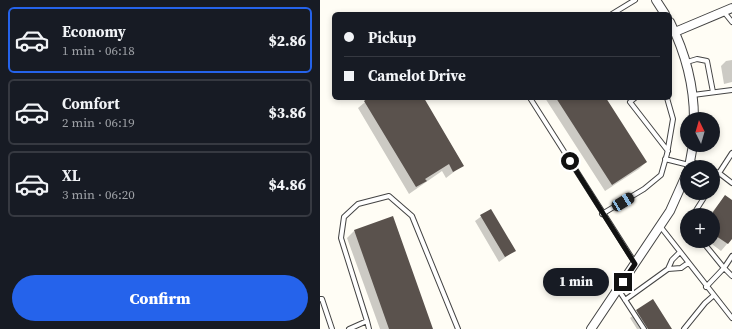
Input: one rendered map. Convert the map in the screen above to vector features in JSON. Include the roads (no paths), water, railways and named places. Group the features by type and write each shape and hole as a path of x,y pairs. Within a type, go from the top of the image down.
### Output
{"street":[{"path":"656,0 664,12"},
{"path":"675,32 732,8"},
{"path":"672,26 687,62 693,95 694,112"},
{"path":"591,329 660,226 680,192"}],"lane":[{"path":"619,12 635,0"},
{"path":"724,12 732,22"},
{"path":"687,62 697,59 707,61 713,92"},
{"path":"693,95 732,90"},
{"path":"531,100 635,264"},
{"path":"632,100 630,102 668,151"},
{"path":"602,214 644,189 660,175 668,151 673,119 668,100"},
{"path":"720,171 732,153"},
{"path":"666,159 680,162"},
{"path":"720,174 732,182"},
{"path":"369,329 341,238 344,216 358,204 389,196 412,216 458,329"},
{"path":"660,226 713,296 732,318"},
{"path":"708,248 732,276"},
{"path":"626,300 668,269 672,260 680,252"},
{"path":"706,287 724,268 732,256"},
{"path":"668,269 680,268 688,263"},
{"path":"618,289 644,329"},
{"path":"684,329 704,303 713,296"},
{"path":"320,299 322,299 332,329"},
{"path":"349,329 367,321"}]}
